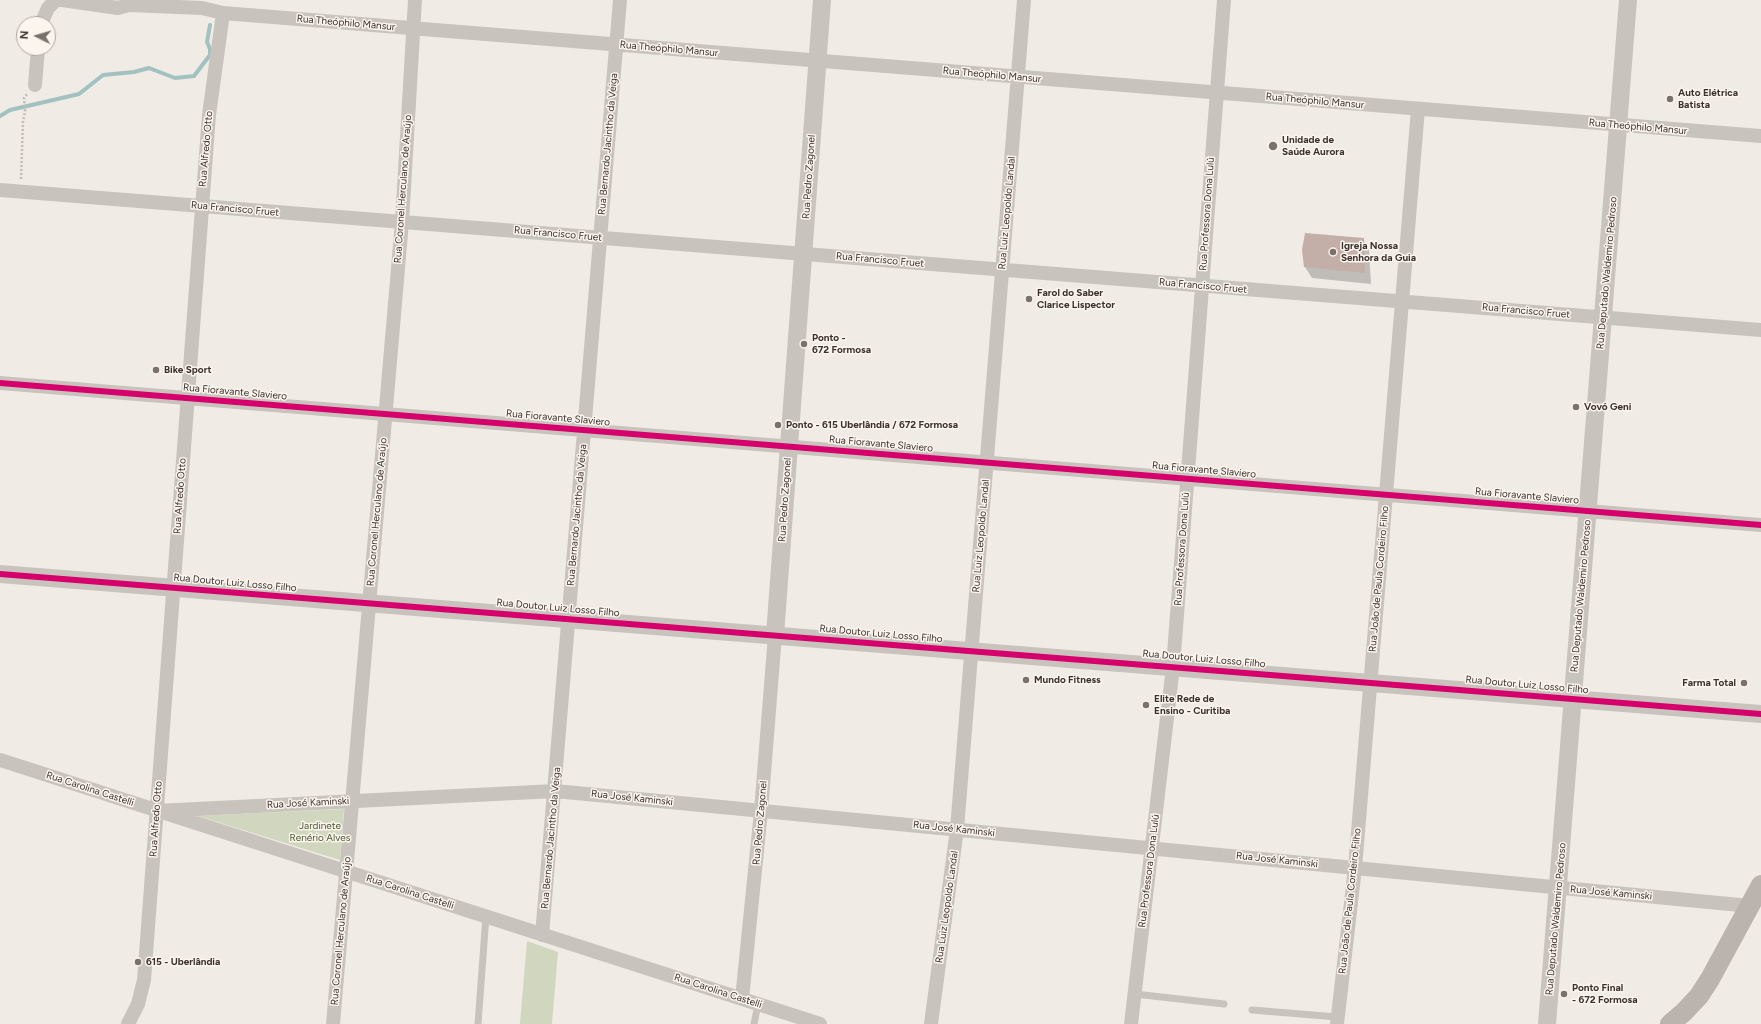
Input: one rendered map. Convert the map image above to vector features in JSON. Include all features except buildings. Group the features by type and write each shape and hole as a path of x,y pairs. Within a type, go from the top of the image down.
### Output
{"main road":[{"path":"1670,1024 1699,996 1710,979 1758,890"}],"street":[{"path":"44,16 48,8 56,0 61,0"},
{"name":"Rua Theóphilo Mansur","path":"61,0 118,8 130,3 211,8 413,28 617,45 1761,136"},
{"name":"Rua Coronel Herculano de Araújo","path":"333,1024 402,222 415,0"},
{"name":"Rua Bernardo Jacintho da Veiga","path":"542,935 620,0"},
{"name":"Rua Pedro Zagonel","path":"742,999 761,811 822,0"},
{"name":"Rua Luiz Leopoldo Landal","path":"931,1024 957,829 1024,0"},
{"name":"Rua Professora Dona Lulú","path":"1131,1024 1173,667 1224,0"},
{"name":"Rua Deputado Waldemiro Pedroso","path":"1547,1024 1628,0"},
{"name":"Rua Alfredo Otto","path":"128,1024 138,1004 144,980 209,115 211,8"},
{"path":"35,85 37,56"},
{"name":"Rua João de Paula Cordeiro Filho","path":"1337,1020 1354,868 1418,109"},
{"name":"Rua Francisco Fruet","path":"0,194 20,192 202,206 1761,330"},
{"name":"Rua Fioravante Slaviero","path":"0,383 1761,525"},
{"name":"Rua Doutor Luiz Losso Filho","path":"0,574 1761,714"},
{"name":"Rua Carolina Castelli","path":"0,760 820,1024"},
{"name":"Rua José Kaminski","path":"157,810 555,791 1558,888 1758,890"}],"lane":[{"path":"478,1024 486,916"},
{"path":"1135,994 1224,1004"},
{"path":"754,1024 758,1004"},
{"path":"1252,1010 1337,1020"}],"path":[{"path":"20,192 23,122 26,111 24,98"}],"green space":[{"name":"Jardinete Renério Alves","path":"344,809 340,860 198,816"},
{"path":"527,941 558,952 552,1024 520,1024"}],"waterway":[{"path":"0,116 10,110 79,94 103,75 134,72 149,68 175,78 194,76 210,55 210,49 207,42 210,25"}],"cycle path":[{"path":"0,383 1761,525"},
{"path":"0,574 1761,714"}],"place":[{"name":"Auto Elétrica Batista","path":"1670,99"},
{"name":"Unidade de Saúde Aurora","path":"1273,146"},
{"name":"Igreja Nossa Senhora da Guia","path":"1333,252"},
{"name":"Farol do Saber Clarice Lispector","path":"1029,299"},
{"name":"Ponto - 672 Formosa","path":"804,344"},
{"name":"Bike Sport","path":"156,370"},
{"name":"Vovó Geni","path":"1576,407"},
{"name":"Ponto - 615 Uberlândia / 672 Formosa","path":"778,425"},
{"name":"Mundo Fitness","path":"1026,680"},
{"name":"Farma Total","path":"1744,683"},
{"name":"Elite Rede de Ensino - Curitiba","path":"1146,705"},
{"name":"615 - Uberlândia","path":"138,962"},
{"name":"Ponto Final - 672 Formosa","path":"1564,994"}]}
